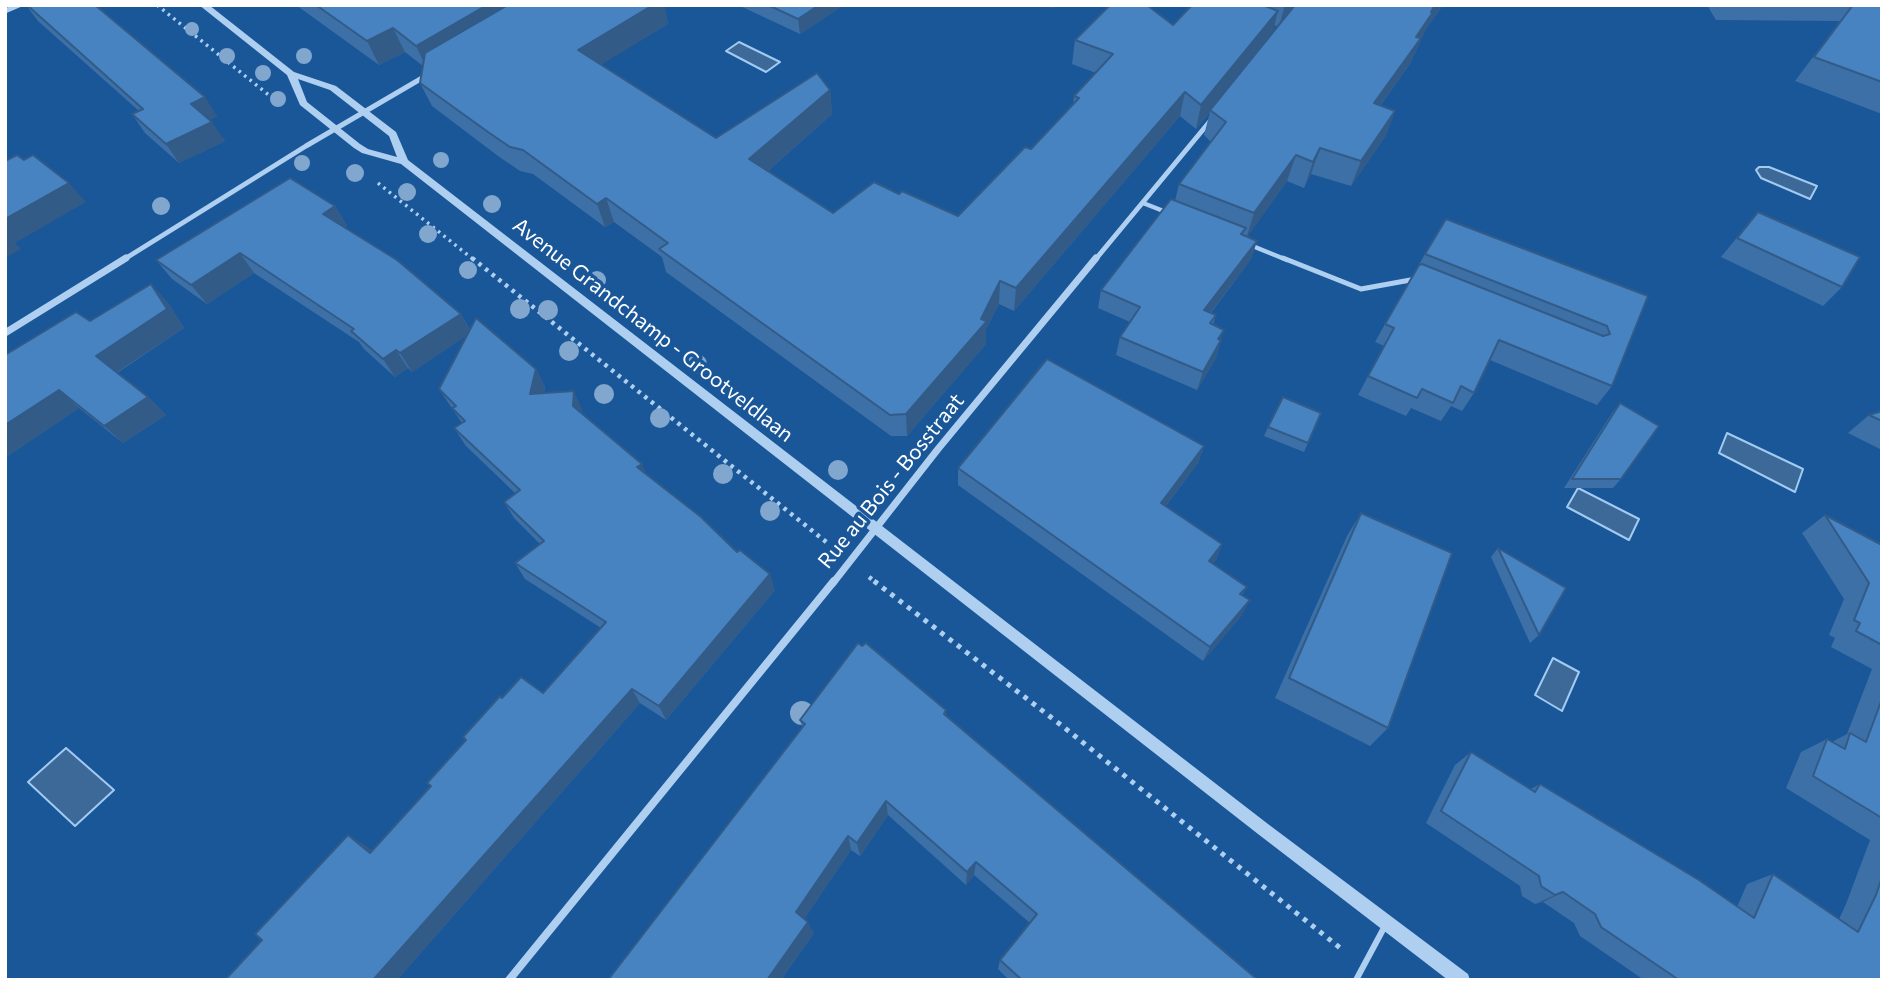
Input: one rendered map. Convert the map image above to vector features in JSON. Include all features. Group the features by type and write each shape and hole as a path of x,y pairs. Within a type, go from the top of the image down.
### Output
{"street":[{"path":"5,11 19,5"},
{"name":"Avenue Grandchamp - Grootveldlaan","path":"203,5 291,74 333,88 393,134 404,162"},
{"path":"5,333 363,111 433,71"},
{"name":"Avenue Grandchamp - Grootveldlaan","path":"291,74 303,103 335,129 365,151 404,162 1462,980"},
{"name":"Rue au Bois - Bosstraat","path":"509,980 877,529 938,449 1213,117"}],"lane":[{"path":"1143,204 1169,214"},
{"path":"1246,244 1361,289 1413,278 1426,283"},
{"path":"1356,980 1387,921"}],"path":[{"path":"157,5 273,98"},
{"path":"375,180 850,561 1363,966"}],"water":[{"path":"739,42 780,62 766,72 726,51"},
{"path":"1759,167 1769,167 1817,186 1810,199 1761,178 1756,170"},
{"path":"1727,433 1803,469 1795,492 1719,453"},
{"path":"1578,488 1639,519 1629,540 1567,507"},
{"path":"1553,658 1579,672 1562,711 1535,695"},
{"path":"66,748 114,790 75,826 28,782"}],"building":[{"path":"27,5 95,5 205,97 191,104 212,122 166,144 132,114 143,109"},
{"path":"316,5 487,5 416,46 393,28 367,41"},
{"path":"508,5 653,5 578,50 716,138 817,73 830,90 749,159 833,213 874,182 899,194 902,191 958,216 1025,147 1031,149 1079,98 1074,96 1113,54 1075,40 1110,5 1147,5 1173,25 1192,5 1263,5 1278,11 1201,105 1185,92 1016,288 1000,281 981,319 987,321 906,414 890,415 659,249 668,243 606,198 597,204 523,150 510,147 420,83 425,53"},
{"path":"768,5 819,5 798,19"},
{"path":"1295,5 1435,5 1416,37 1421,38 1374,103 1395,111 1361,161 1320,148 1313,162 1296,155 1254,213 1179,184 1226,122 1210,110"},
{"path":"1853,5 1882,5 1882,82 1814,57"},
{"path":"17,155 24,160 33,155 69,183 5,219 5,161"},
{"path":"290,178 335,206 323,214 397,260 461,314 400,353 396,350 383,359 351,331 354,329 240,253 191,285 156,260"},
{"path":"1171,199 1246,228 1241,234 1257,241 1204,310 1216,315 1210,323 1224,330 1203,372 1120,337 1140,307 1101,290"},
{"path":"1758,212 1860,257 1842,287 1737,238"},
{"path":"1446,219 1648,296 1612,386 1499,340 1474,393 1461,386 1453,403 1422,389 1417,398 1368,376 1394,328 1385,324 1422,264 1603,336 1610,334 1607,326 1425,254"},
{"path":"151,284 167,309 96,356 148,397 104,426 59,390 5,425 5,355 76,312 90,321"},
{"path":"476,318 536,369 530,394 574,391 573,406 642,464 637,467 701,517 737,552 740,550 770,574 659,706 632,689 373,980 225,980 262,940 255,934 348,835 370,853 431,786 427,783 466,740 463,737 500,696 502,698 521,677 543,693 606,622 515,563 544,541 504,502 520,490 454,428 465,421 452,408 456,406 439,389"},
{"path":"1047,359 1204,446 1161,503 1222,544 1209,561 1247,587 1240,594 1250,600 1210,647 958,468"},
{"path":"1283,397 1321,413 1308,443 1268,427"},
{"path":"1620,403 1659,426 1621,479 1572,479"},
{"path":"1882,411 1882,421 1869,415"},
{"path":"1361,513 1452,553 1388,728 1289,678"},
{"path":"1825,515 1882,545 1882,645 1856,631 1860,623 1854,620 1869,583"},
{"path":"1498,548 1566,588 1539,635"},
{"path":"858,643 862,646 866,643 946,710 944,714 1258,980 1022,980 1000,960 1037,914 976,862 967,872 886,801 857,843 848,836 796,912 808,922 767,980 608,980 805,724 800,720"},
{"path":"1882,699 1882,818 1813,776 1827,739 1845,749 1850,733 1866,742"},
{"path":"1471,752 1535,792 1540,784 1699,880 1754,918 1773,874 1858,932 1882,877 1882,980 1679,980 1601,927 1595,914 1563,892 1555,895 1541,886 1539,876 1441,811"}]}
